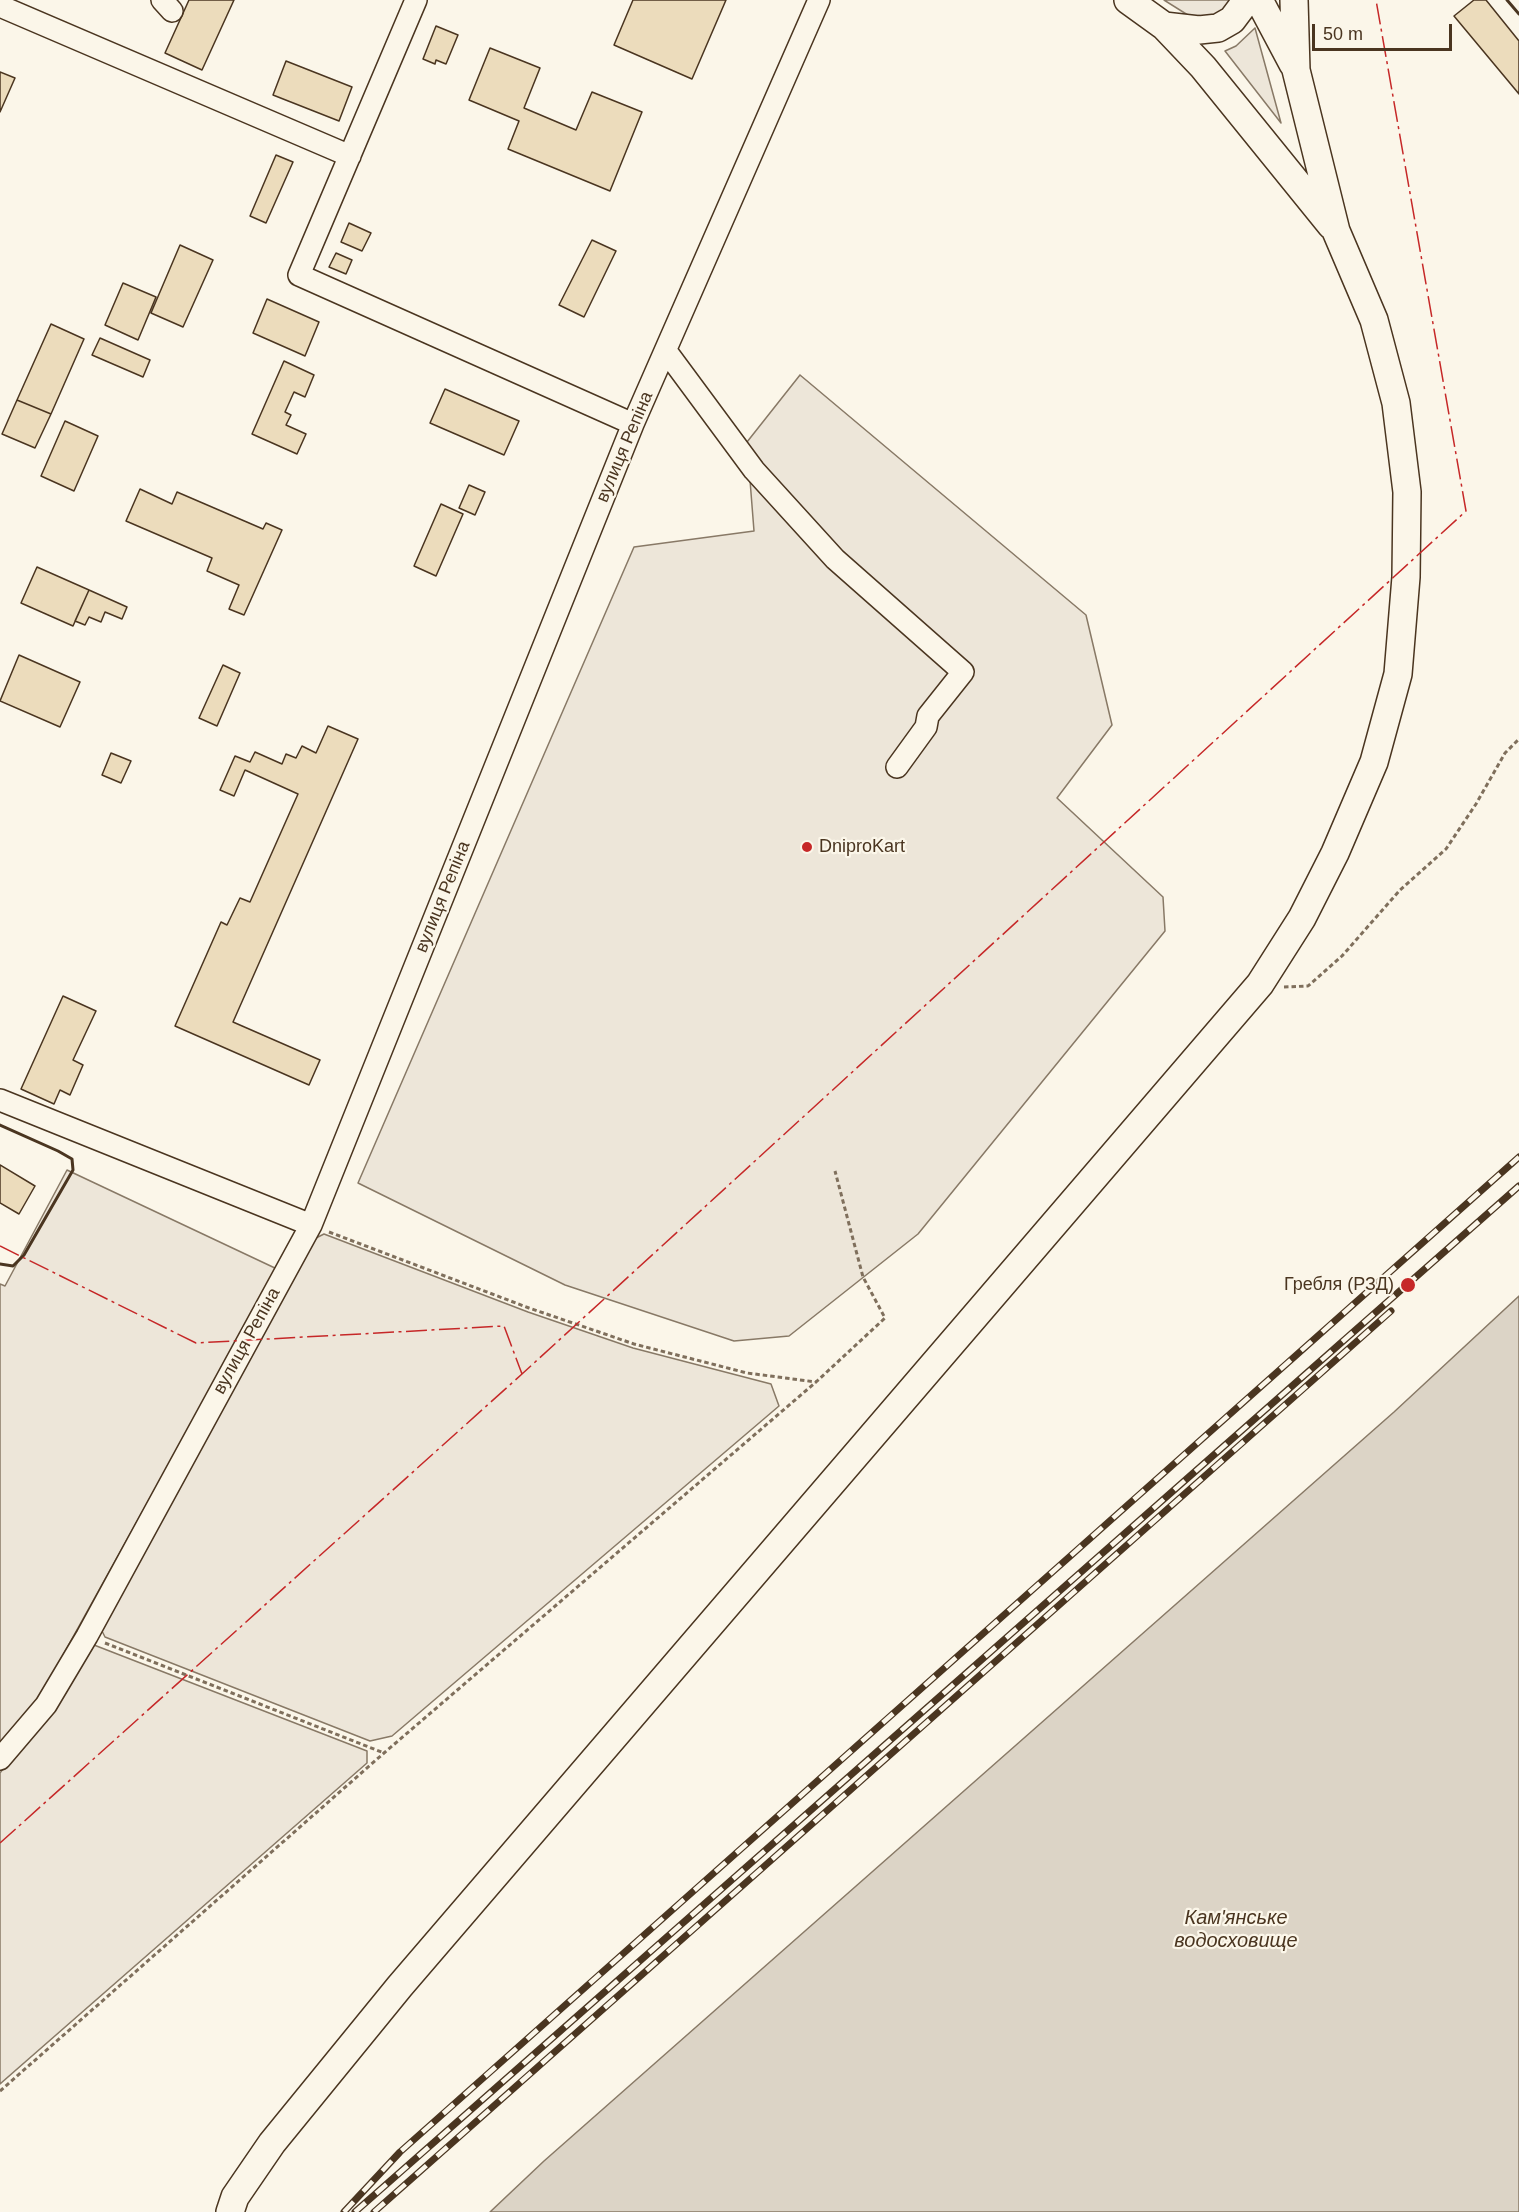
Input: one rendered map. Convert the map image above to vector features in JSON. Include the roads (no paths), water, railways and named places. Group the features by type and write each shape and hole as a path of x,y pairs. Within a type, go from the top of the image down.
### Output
{"main road":[{"path":"1128,0 1164,26 1203,67 1336,231"},
{"path":"1164,26 1199,30 1218,28 1232,20 1247,0"},
{"path":"1259,0 1296,70"},
{"path":"228,2207 272,2143 400,1986 1260,984 1302,918 1335,853 1374,762 1398,674 1406,577 1407,492 1395,403 1374,320 1336,231 1296,70 1294,0"}],"street":[{"path":"416,0 299,275 633,424"},
{"name":"вулиця Репіна","path":"0,1760 46,1705 87,1636 311,1225 633,424 819,0"},
{"path":"12,6 350,156"},
{"path":"666,351 754,470 835,559 963,672 928,716 926,728 897,767"},
{"path":"0,1100 311,1225"}],"water":[{"name":"Кам'янське водосховище","path":"1519,1296 1519,2212 490,2212 544,2161 1394,1412"}],"railway":[{"path":"344,2212 400,2152 1519,1157"},
{"path":"355,2212 1519,1186"},
{"path":"374,2212 1391,1311"}],"place":[{"name":"DniproKart","path":"807,847"},
{"name":"Гребля (РЗД)","path":"1408,1285"}]}
